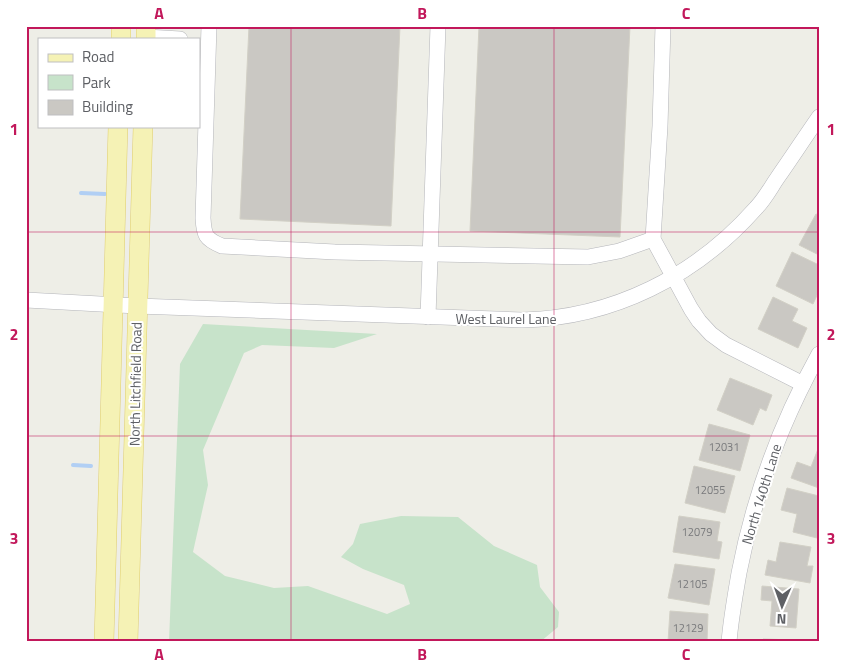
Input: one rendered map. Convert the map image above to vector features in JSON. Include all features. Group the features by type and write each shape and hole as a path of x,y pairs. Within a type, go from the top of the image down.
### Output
{"main road":[{"name":"North Litchfield Road","path":"104,642 118,128"},
{"name":"North Litchfield Road","path":"128,642 143,128"}],"street":[{"path":"428,317 438,26"},
{"path":"663,26 660,126 653,239 691,308 711,334 726,345 802,384"},
{"path":"146,34 173,38"},
{"path":"205,35 203,218 204,231 209,241 222,246 335,252 588,257 619,252 653,239"},
{"name":"West Laurel Lane","path":"26,300 112,305 522,320 576,316 649,291 674,276 730,236 758,206 819,117"},
{"name":"North 140th Lane","path":"729,642 732,604 751,518 777,442 802,384 819,354"}],"green space":[{"path":"203,324 377,334 334,348 262,345 244,353 203,450 208,485 193,552 225,576 274,588 308,586 387,614 410,604 404,585 363,569 341,557 353,544 360,524 401,516 458,517 494,546 537,565 540,587 559,612 558,627 540,642 169,642 180,364"}],"building":[{"path":"249,26 400,26 391,226 240,219"},
{"path":"479,26 630,26 620,237 470,231"},
{"path":"816,214 819,215 819,255 799,245"},
{"path":"792,252 819,265 819,291 813,304 776,286"},
{"path":"773,297 798,309 792,321 807,328 798,348 758,329"},
{"path":"730,378 772,395 766,411 760,408 753,425 717,410"},
{"path":"709,424 750,435 740,471 699,460"},
{"path":"818,449 819,488 791,478 797,462 811,467"},
{"path":"694,466 735,476 725,513 685,503"},
{"path":"787,488 819,496 819,530 817,538 793,532 797,514 781,510"},
{"path":"679,516 720,522 717,541 722,542 719,559 673,552"},
{"path":"780,542 811,547 807,566 813,566 810,583 765,575 768,560 776,562"},
{"path":"675,564 715,569 709,605 668,598"},
{"path":"762,586 799,589 796,628 770,626 772,601 761,600"},
{"path":"670,611 708,614 707,642 668,642"},
{"path":"763,639 794,640 794,642 763,642"}],"waterway":[{"path":"81,193 105,194"},
{"path":"73,465 91,466"}]}
